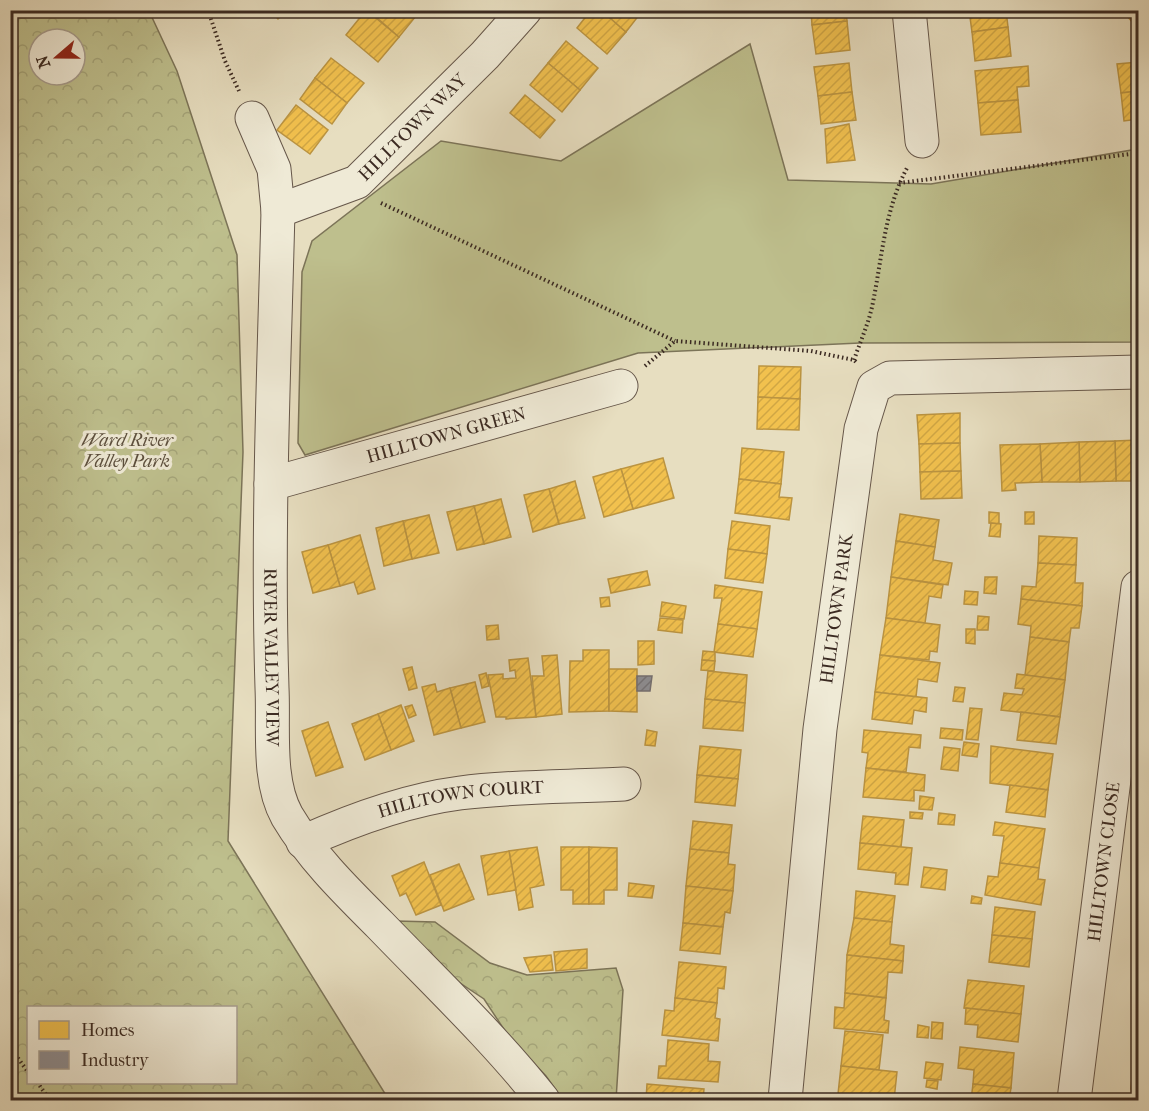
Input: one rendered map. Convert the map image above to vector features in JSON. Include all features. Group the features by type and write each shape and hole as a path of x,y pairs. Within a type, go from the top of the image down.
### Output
{"street":[{"name":"HILLTOWN WAY","path":"278,211 357,182 461,79 525,10"},
{"path":"909,10 922,141"},
{"name":"RIVER VALLEY VIEW","path":"252,118 274,169 278,211 271,484 271,644 276,783 285,812 303,842 324,868 528,1081 543,1101"},
{"path":"874,387 890,378 1138,372"},
{"name":"HILLTOWN GREEN","path":"271,484 621,386"},
{"name":"HILLTOWN PARK","path":"785,1101 820,729 861,429 874,387"},
{"name":"HILLTOWN CLOSE","path":"1074,1101 1138,587"},
{"name":"HILLTOWN COURT","path":"303,842 341,825 378,813 459,793 624,784"}],"path":[{"path":"208,10 225,61 252,118"},
{"path":"854,360 872,309 885,230 899,183 922,141"},
{"path":"899,183 1138,153"},
{"path":"349,185 369,197 675,341 811,351 854,360 874,387"},
{"path":"621,386 675,341"},
{"path":"10,1047 27,1071"},
{"path":"38,1084 50,1101"}],"green space":[{"name":"Ward River Valley Park","path":"10,11 149,11 177,71 237,255 243,452 228,841 389,1100 11,1100"},
{"path":"750,44 788,180 931,184 1138,149 1138,342 860,343 638,353 305,455 298,443 302,272 312,241 441,141 561,161"},
{"path":"396,921 435,922 490,963 527,975 616,968 623,990 616,1100 563,1100 546,1076 509,1037 484,999 442,971"}],"building: Homes":[{"path":"270,10 287,10 278,19"},
{"path":"366,10 399,37 378,62 346,35"},
{"path":"368,10 420,10 420,11 399,37"},
{"path":"591,10 601,10 626,32 607,54 577,28"},
{"path":"601,10 643,10 626,32"},
{"path":"811,10 846,10 847,21 812,25"},
{"path":"969,10 1006,10 1008,27 972,32"},
{"path":"1122,10 1138,10 1138,29"},
{"path":"847,21 850,50 816,54 812,25"},
{"path":"1008,27 1011,56 975,61 972,32"},
{"path":"566,41 598,68 580,90 548,63"},
{"path":"331,58 364,83 347,103 315,78"},
{"path":"1138,62 1138,91 1121,93 1117,64"},
{"path":"548,63 580,90 562,112 530,85"},
{"path":"849,63 852,92 818,96 814,67"},
{"path":"1028,66 1029,86 1017,87 1018,100 978,103 975,71"},
{"path":"315,78 347,103 332,124 300,99"},
{"path":"1138,91 1138,119 1124,121 1121,93"},
{"path":"852,92 856,120 821,124 818,96"},
{"path":"525,95 555,120 540,138 510,113"},
{"path":"1018,100 1021,132 981,135 978,103"},
{"path":"296,105 328,130 310,154 277,130"},
{"path":"849,124 855,160 827,163 825,129"},
{"path":"759,366 801,367 800,399 758,397"},
{"path":"758,397 800,399 799,430 757,429"},
{"path":"960,413 960,443 919,444 917,415"},
{"path":"1138,440 1138,481 1116,481 1115,441"},
{"path":"1115,441 1116,481 1080,482 1079,442"},
{"path":"1079,442 1080,482 1042,482 1040,444"},
{"path":"960,443 961,471 920,472 919,444"},
{"path":"1040,444 1042,482 1015,483 1016,490 1002,491 1000,445"},
{"path":"742,448 784,452 781,484 739,479"},
{"path":"663,458 674,498 633,509 621,469"},
{"path":"621,469 633,509 604,517 593,477"},
{"path":"961,471 962,498 921,499 920,472"},
{"path":"739,479 781,484 779,497 792,498 789,520 735,513"},
{"path":"575,481 585,518 559,524 549,489"},
{"path":"549,489 559,524 533,532 524,495"},
{"path":"501,499 511,537 484,544 474,506"},
{"path":"474,506 484,544 457,550 447,512"},
{"path":"989,512 999,513 999,524 989,523"},
{"path":"1025,512 1034,512 1034,524 1025,524"},
{"path":"900,514 939,520 935,547 896,541"},
{"path":"429,515 439,553 412,559 403,521"},
{"path":"403,521 412,559 384,566 376,528"},
{"path":"732,521 770,526 767,554 728,549"},
{"path":"991,523 1001,524 1000,537 989,536"},
{"path":"360,535 375,589 358,594 354,582 340,586 328,545"},
{"path":"1039,536 1077,538 1076,565 1038,563"},
{"path":"896,541 935,547 933,560 952,563 948,585 891,577"},
{"path":"328,545 340,586 313,593 302,552"},
{"path":"728,549 767,554 763,583 725,578"},
{"path":"1038,563 1076,565 1075,583 1083,583 1082,606 1021,599 1022,586 1036,587"},
{"path":"647,571 650,585 611,593 608,579"},
{"path":"891,577 943,585 941,598 929,596 925,623 886,618"},
{"path":"985,577 997,577 996,594 984,593"},
{"path":"715,585 762,592 757,629 718,624 722,598 714,598"},
{"path":"965,591 978,592 977,605 964,604"},
{"path":"609,597 610,606 601,607 600,598"},
{"path":"1021,599 1082,606 1079,628 1071,628 1069,642 1030,637 1031,626 1018,624"},
{"path":"662,602 686,606 684,619 660,616"},
{"path":"978,616 989,617 988,630 977,630"},
{"path":"660,618 683,620 682,633 658,630"},
{"path":"886,618 940,625 937,652 930,651 929,660 880,655"},
{"path":"718,624 757,629 753,657 714,652"},
{"path":"498,625 499,639 487,640 486,626"},
{"path":"966,629 975,629 975,644 966,643"},
{"path":"1030,637 1069,642 1065,680 1025,675"},
{"path":"638,641 654,641 654,664 638,665"},
{"path":"583,650 609,650 609,711 569,712 570,661 583,661"},
{"path":"703,651 715,652 715,661 702,660"},
{"path":"557,655 562,714 536,717 532,676 544,676 542,656"},
{"path":"880,655 940,663 937,682 918,679 916,697 875,692"},
{"path":"528,658 536,717 506,719 506,717 496,717 488,675 503,674 503,679 516,678 515,670 510,671 509,660"},
{"path":"702,660 715,661 714,671 701,670"},
{"path":"412,667 417,688 409,690 403,669"},
{"path":"609,669 637,669 637,712 609,711"},
{"path":"708,671 747,675 745,703 705,699"},
{"path":"486,673 489,686 482,688 479,675"},
{"path":"1017,674 1065,680 1060,717 1001,710 1004,693 1022,695 1024,689 1015,688"},
{"path":"475,682 485,722 461,728 450,688"},
{"path":"435,684 437,692 450,688 461,728 434,735 422,687"},
{"path":"955,687 965,688 963,702 953,701"},
{"path":"875,692 927,698 926,712 914,710 912,724 872,719"},
{"path":"705,699 745,703 743,731 703,728"},
{"path":"401,705 414,741 391,750 378,714"},
{"path":"412,705 416,715 409,718 405,707"},
{"path":"970,708 982,709 978,740 966,739"},
{"path":"1021,712 1060,717 1056,744 1017,740"},
{"path":"378,714 391,750 365,760 352,724"},
{"path":"328,722 343,767 316,776 302,731"},
{"path":"941,728 963,730 962,740 940,738"},
{"path":"647,730 657,732 655,746 645,745"},
{"path":"864,730 921,735 920,748 909,747 906,772 866,768 868,753 862,752"},
{"path":"964,742 979,744 977,757 962,755"},
{"path":"700,746 741,750 738,779 697,775"},
{"path":"991,746 1053,754 1048,790 990,783"},
{"path":"944,747 960,749 958,771 941,769"},
{"path":"866,768 925,775 924,791 914,790 914,801 863,797"},
{"path":"697,775 738,779 735,806 695,802"},
{"path":"1010,785 1048,790 1045,817 1006,812"},
{"path":"920,796 934,798 932,810 919,809"},
{"path":"910,812 923,813 922,819 910,818"},
{"path":"939,813 955,815 954,825 938,824"},
{"path":"863,816 904,820 901,847 860,843"},
{"path":"693,821 732,825 729,853 690,849"},
{"path":"995,822 1045,829 1039,868 1000,863 1004,836 993,835"},
{"path":"860,843 912,848 908,885 895,884 896,873 858,869"},
{"path":"537,847 544,885 530,888 533,907 519,910 509,851"},
{"path":"561,847 589,847 589,904 573,904 573,890 561,890"},
{"path":"589,847 617,848 617,890 604,890 604,904 589,904"},
{"path":"690,849 729,853 728,864 735,865 733,891 686,886"},
{"path":"509,851 516,890 488,895 481,856"},
{"path":"424,862 441,905 416,915 406,893 400,896 392,876"},
{"path":"1000,863 1039,868 1038,879 1045,880 1041,905 985,895 988,876 998,877"},
{"path":"459,864 474,899 444,911 430,875"},
{"path":"924,867 947,870 945,890 921,887"},
{"path":"629,883 654,886 652,898 628,896"},
{"path":"686,886 733,891 730,913 725,912 723,927 683,923"},
{"path":"856,891 895,896 892,922 854,918"},
{"path":"972,896 982,898 981,904 971,903"},
{"path":"995,907 1035,912 1032,939 992,935"},
{"path":"854,918 892,922 890,944 904,946 903,961 847,955"},
{"path":"683,923 723,927 720,954 680,950"},
{"path":"992,935 1032,939 1029,967 989,962"},
{"path":"587,949 587,968 556,971 554,952"},
{"path":"551,955 553,970 530,972 524,958"},
{"path":"847,955 903,961 902,973 888,972 886,998 845,993"},
{"path":"679,962 726,967 724,989 718,988 717,1003 675,998"},
{"path":"968,980 1024,986 1021,1014 964,1008"},
{"path":"845,993 886,998 884,1020 889,1021 888,1033 834,1028 835,1007 844,1008"},
{"path":"675,998 717,1003 715,1018 720,1019 718,1041 662,1035 665,1010 674,1011"},
{"path":"966,1008 1021,1014 1018,1042 977,1037 978,1025 965,1024"},
{"path":"932,1022 943,1023 942,1039 931,1038"},
{"path":"918,1025 929,1027 928,1038 917,1037"},
{"path":"845,1031 883,1035 879,1070 841,1066"},
{"path":"668,1040 709,1044 708,1061 720,1062 718,1082 658,1078 659,1066 666,1066"},
{"path":"960,1047 1014,1053 1011,1088 973,1084 974,1070 958,1068"},
{"path":"926,1062 943,1064 941,1080 924,1078"},
{"path":"841,1066 897,1072 894,1100 838,1094"},
{"path":"1132,1077 1138,1077 1138,1090 1131,1089"},
{"path":"927,1080 938,1081 937,1089 926,1087"},
{"path":"647,1084 704,1089 703,1100 646,1100"},
{"path":"973,1084 1011,1088 1009,1100 971,1100"},
{"path":"838,1097 877,1100 838,1100"}],"building: Industry":[{"path":"637,676 652,676 650,691 637,691"}]}
